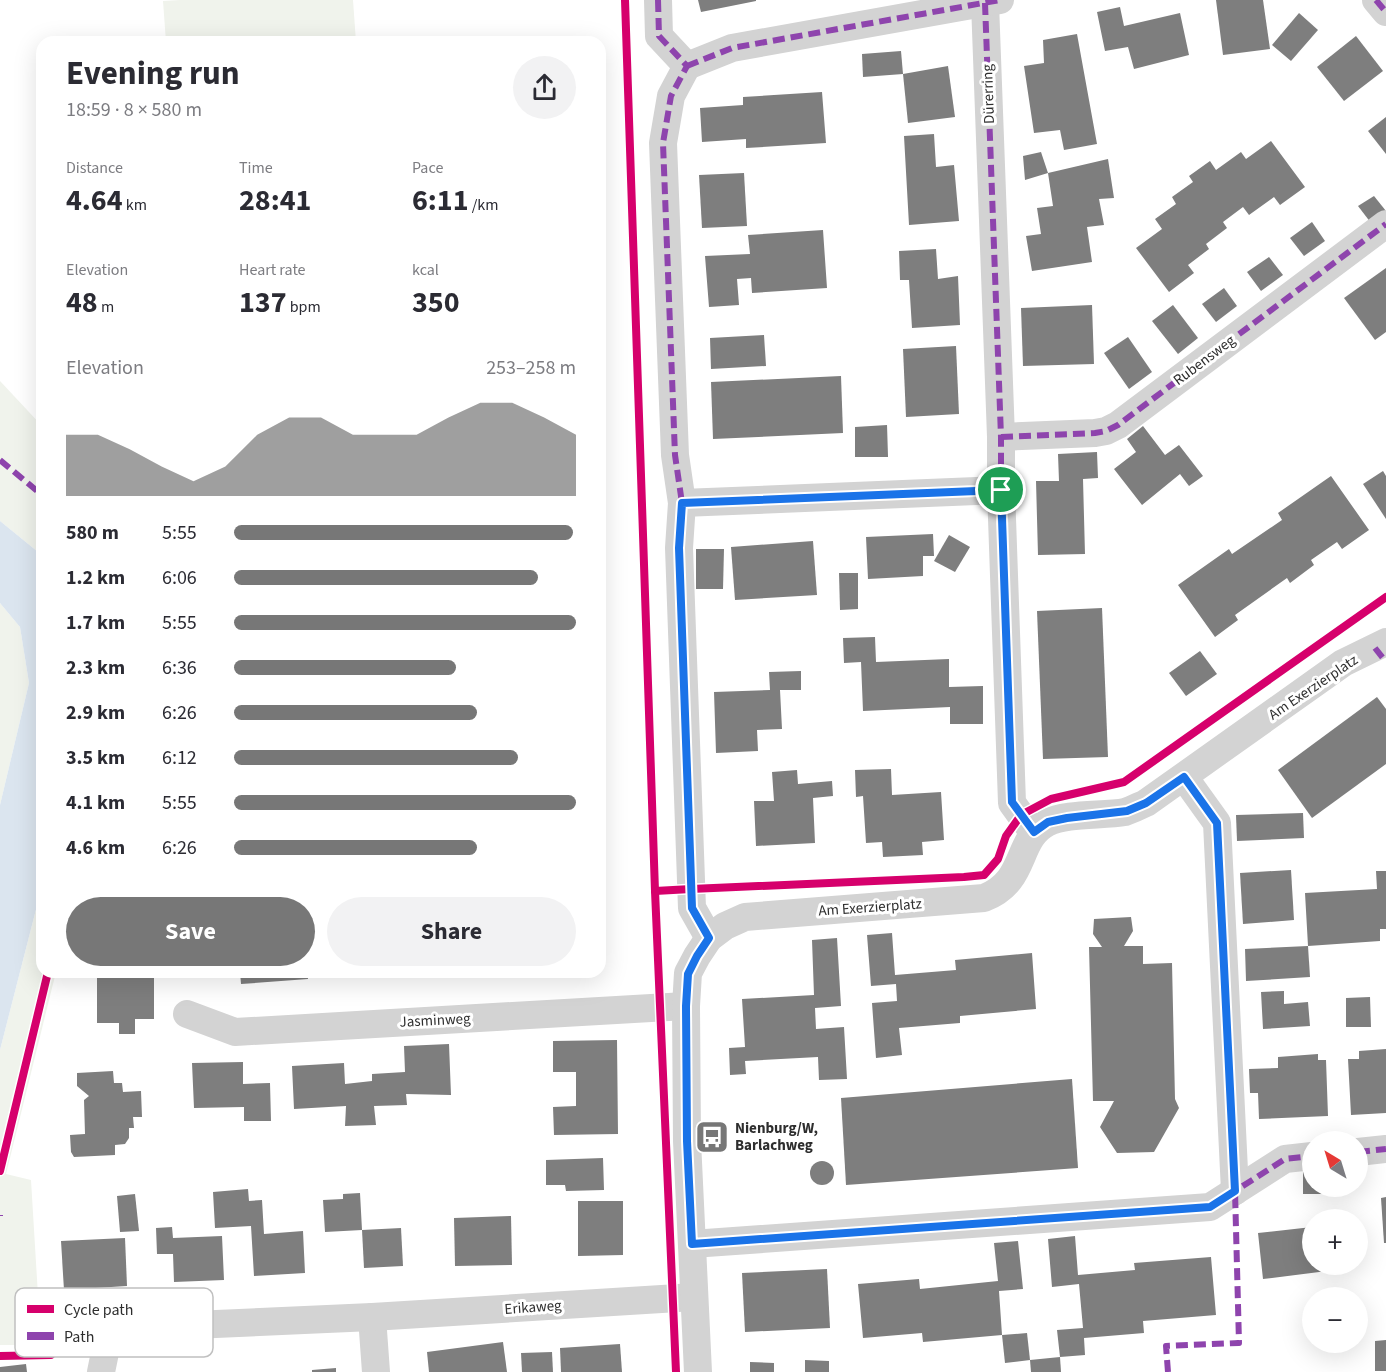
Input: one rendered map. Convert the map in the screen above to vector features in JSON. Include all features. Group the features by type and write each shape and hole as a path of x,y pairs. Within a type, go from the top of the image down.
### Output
{"street":[{"path":"658,0 659,36 687,66 671,96 663,143 675,455 682,503 679,548 692,908 709,938"},
{"path":"1376,0 1386,12"},
{"name":"Dürerring","path":"687,66 732,48 992,1 1001,490 1012,802 1034,832"},
{"name":"Rubensweg","path":"1001,437 1095,433 1118,425 1386,224"},
{"path":"682,503 1001,490"},
{"name":"Am Exerzierplatz","path":"698,1372 687,1141 686,1006 688,974 709,938 725,926 745,917 984,898 995,894 1012,879 1034,832 1048,822 1127,811 1146,803 1343,663 1382,650"},
{"path":"1184,777 1217,823 1235,1191"},
{"name":"Jasminweg","path":"187,1014 236,1032 686,1006"},
{"path":"1368,1151 1386,1149"},
{"path":"692,1244 1210,1207 1285,1159 1302,1157"},
{"name":"Erikaweg","path":"213,1324 372,1317 694,1297"},
{"path":"372,1317 376,1372"},
{"path":"101,1372 104,1357"}],"shaded area":[{"path":"353,0 356,36 166,36 163,1"},
{"path":"0,381 36,420 36,550 0,521"},
{"path":"0,521 36,550 36,909 0,1050 0,805 29,683 20,627 0,603"},
{"path":"0,603 20,627 29,683 0,805"},
{"path":"36,909 36,978 55,978 6,1174 31,1180 38,1288 15,1288 15,1345 0,1345 0,1050"}],"building":[{"path":"698,0 756,0 756,1 701,12"},
{"path":"1216,0 1263,0 1270,49 1223,55"},
{"path":"1120,7 1124,26 1180,13 1189,55 1134,69 1128,47 1105,51 1097,12"},
{"path":"1299,13 1318,30 1291,61 1272,45"},
{"path":"1077,34 1097,144 1064,150 1060,130 1034,133 1024,66 1044,63 1043,40"},
{"path":"1356,36 1383,71 1344,101 1317,67"},
{"path":"901,51 903,74 863,77 862,54"},
{"path":"948,66 955,117 908,123 903,74"},
{"path":"822,92 826,143 746,148 746,139 702,142 700,108 743,105 743,97"},
{"path":"1386,117 1386,154 1368,131"},
{"path":"934,134 936,167 954,165 959,221 909,225 904,136"},
{"path":"1271,141 1305,187 1280,205 1274,197 1249,215 1243,207 1223,222 1227,228 1206,244 1209,249 1188,265 1194,273 1169,292 1136,248 1162,229 1155,219 1176,204 1172,197 1193,182 1189,176 1210,161 1216,170 1241,152 1246,159"},
{"path":"1041,152 1048,173 1025,180 1023,156"},
{"path":"1108,159 1114,198 1099,199 1104,225 1087,227 1092,262 1032,271 1026,236 1041,234 1037,208 1053,206 1048,173"},
{"path":"744,173 747,226 702,228 699,175"},
{"path":"1374,196 1386,211 1371,223 1358,206"},
{"path":"1312,222 1325,241 1304,256 1290,238"},
{"path":"823,230 827,288 752,293 751,278 737,279 739,305 709,307 705,256 750,254 748,235"},
{"path":"936,249 938,279 958,276 960,325 912,328 909,280 900,280 899,251"},
{"path":"1269,257 1283,275 1261,291 1247,272"},
{"path":"1386,268 1386,332 1375,340 1344,298"},
{"path":"1224,288 1237,306 1216,322 1202,304"},
{"path":"1092,305 1094,364 1023,366 1021,308"},
{"path":"1173,305 1198,338 1178,354 1152,321"},
{"path":"764,335 766,366 711,369 710,338"},
{"path":"1128,337 1152,372 1129,389 1104,353"},
{"path":"956,346 959,414 906,417 903,349"},
{"path":"841,376 843,433 713,439 711,382"},
{"path":"887,425 888,457 855,457 855,427"},
{"path":"1143,426 1165,455 1179,445 1203,476 1189,486 1180,474 1142,505 1114,469 1136,452 1127,439"},
{"path":"1097,452 1098,478 1083,479 1085,554 1038,555 1036,481 1059,481 1058,454"},
{"path":"1383,471 1386,476 1386,519 1363,484"},
{"path":"1331,476 1369,530 1342,549 1337,542 1311,560 1314,565 1290,583 1287,578 1235,615 1238,620 1215,637 1178,585 1229,549 1232,554 1282,520 1278,513"},
{"path":"933,534 934,556 923,556 923,576 868,579 866,537"},
{"path":"949,535 970,547 955,572 934,561"},
{"path":"813,541 817,595 735,600 731,547"},
{"path":"696,549 724,549 723,589 696,589"},
{"path":"839,573 858,573 858,609 840,610"},
{"path":"1102,608 1108,757 1043,759 1037,611"},
{"path":"875,637 876,662 949,659 949,687 983,686 983,724 950,724 950,707 863,711 861,662 844,663 843,638"},
{"path":"1200,651 1217,674 1186,696 1169,673"},
{"path":"801,671 801,690 780,690 782,729 757,730 758,751 716,753 714,692 770,690 769,672"},
{"path":"1377,697 1386,709 1386,764 1312,818 1278,770"},
{"path":"891,769 892,795 941,792 944,840 922,842 923,855 883,857 882,842 866,843 863,796 856,797 855,770"},
{"path":"797,770 798,784 832,781 833,796 813,798 815,843 756,846 754,801 774,801 772,772"},
{"path":"1303,813 1304,838 1237,841 1236,815"},
{"path":"1291,870 1294,920 1243,924 1240,873"},
{"path":"1376,871 1386,871 1386,929 1380,929 1380,941 1308,946 1305,893 1377,889"},
{"path":"1131,917 1133,931 1124,946 1143,946 1143,964 1172,963 1175,1099 1179,1108 1154,1152 1117,1153 1100,1127 1114,1101 1093,1101 1089,947 1102,947 1093,934 1094,919"},
{"path":"892,933 895,975 956,970 955,960 1032,953 1036,1009 960,1016 960,1023 899,1028 902,1055 876,1058 872,1003 897,1001 896,984 871,986 867,935"},
{"path":"837,938 841,1006 815,1008 816,1029 844,1027 847,1079 819,1080 818,1057 745,1061 746,1074 730,1075 729,1048 745,1047 742,999 814,995 812,940"},
{"path":"1308,946 1310,977 1246,981 1245,949"},
{"path":"97,978 154,978 154,1019 135,1019 135,1034 119,1034 119,1023 97,1023"},
{"path":"240,978 308,979 241,984"},
{"path":"1284,991 1284,1004 1308,1002 1310,1026 1263,1029 1261,992"},
{"path":"1370,997 1371,1027 1346,1027 1346,998"},
{"path":"617,1040 618,1134 554,1135 553,1107 576,1106 576,1072 553,1072 553,1041"},
{"path":"449,1044 451,1095 406,1094 407,1105 374,1106 376,1125 345,1126 346,1106 294,1109 292,1066 344,1063 345,1084 372,1081 372,1074 405,1072 404,1046"},
{"path":"1386,1049 1386,1113 1351,1115 1348,1059 1359,1059 1359,1051"},
{"path":"1318,1054 1318,1060 1326,1060 1328,1116 1259,1119 1258,1093 1250,1093 1249,1069 1278,1068 1278,1057"},
{"path":"243,1062 243,1084 270,1083 271,1121 244,1121 244,1107 194,1108 192,1063"},
{"path":"113,1071 114,1083 122,1083 123,1092 141,1091 142,1117 133,1117 134,1128 129,1128 129,1138 125,1144 115,1145 115,1155 74,1157 71,1152 70,1135 85,1134 84,1100 89,1096 77,1086 77,1073"},
{"path":"1072,1079 1078,1168 846,1185 841,1098"},
{"path":"603,1158 604,1190 566,1191 565,1185 546,1185 546,1160"},
{"path":"822,1161 830,1165 834,1173 830,1181 822,1185 814,1181 810,1173 814,1165"},
{"path":"248,1189 249,1201 262,1200 264,1234 303,1231 305,1273 254,1276 251,1226 215,1228 213,1192"},
{"path":"360,1193 362,1230 325,1232 323,1200 343,1199 343,1194"},
{"path":"135,1194 139,1231 120,1232 117,1196"},
{"path":"1386,1197 1386,1243 1384,1243 1381,1198"},
{"path":"578,1201 623,1201 623,1255 578,1256"},
{"path":"511,1216 512,1265 455,1266 454,1218"},
{"path":"172,1227 173,1238 222,1236 224,1280 174,1282 173,1254 157,1254 156,1228"},
{"path":"401,1228 403,1266 364,1268 362,1230"},
{"path":"1302,1228 1302,1274 1263,1279 1258,1233"},
{"path":"1075,1236 1078,1275 1135,1270 1134,1263 1211,1257 1216,1315 1143,1321 1144,1333 1084,1338 1085,1355 1060,1357 1057,1330 1083,1328 1079,1284 1052,1287 1048,1239"},
{"path":"125,1238 127,1286 64,1288 61,1241"},
{"path":"1018,1241 1023,1289 999,1291 1002,1335 923,1342 922,1333 863,1338 858,1284 919,1279 920,1289 998,1281 994,1243"},
{"path":"827,1269 830,1328 745,1332 742,1273"},
{"path":"1027,1333 1030,1360 1005,1363 1002,1335"},
{"path":"1386,1340 1386,1371 1375,1371 1375,1341"},
{"path":"503,1342 507,1372 429,1372 427,1352"},
{"path":"620,1344 622,1372 561,1372 560,1348"},
{"path":"552,1352 553,1372 522,1372 521,1353"},
{"path":"1060,1357 1061,1372 1031,1372 1030,1360"},
{"path":"805,1360 829,1361 829,1372 805,1372"},
{"path":"750,1362 774,1363 774,1372 750,1372"},
{"path":"26,1364 27,1372 0,1372 0,1367"},
{"path":"336,1368 336,1372 312,1372 312,1370"}],"marked path":[{"path":"658,0 659,36 687,66 671,96 663,143 675,455 682,503 679,548 692,908 709,938"},
{"path":"687,66 732,48 1000,0"},
{"path":"1376,0 1386,12"},
{"path":"985,3 1012,803 1033,832"},
{"path":"1001,437 1095,433 1118,425 1386,224"},
{"path":"0,460 36,490"},
{"path":"682,503 1001,490"},
{"path":"1375,648 1386,662"},
{"path":"1168,1372 1166,1346 1239,1343 1235,1191 1217,823 1184,777"},
{"path":"1368,1151 1386,1149"},
{"path":"692,1244 1210,1207 1285,1159 1302,1157"}],"cycle path":[{"path":"625,0 655,891 676,1372"},
{"path":"655,891 984,875 998,859 1006,836 1021,815 1051,799 1124,782 1386,597"},
{"path":"0,1171 47,978"},
{"path":"0,1356 15,1356"}],"place":[{"name":"Nienburg/W, Barlachweg","path":"712,1137"}],"route":[{"path":"1001,490 1012,802 1034,832 1048,822 1127,811 1146,803 1184,777 1217,823 1235,1191 1210,1207 692,1244 687,1141 686,1006 688,974 709,938 692,908 679,548 682,503 1001,490"}]}
